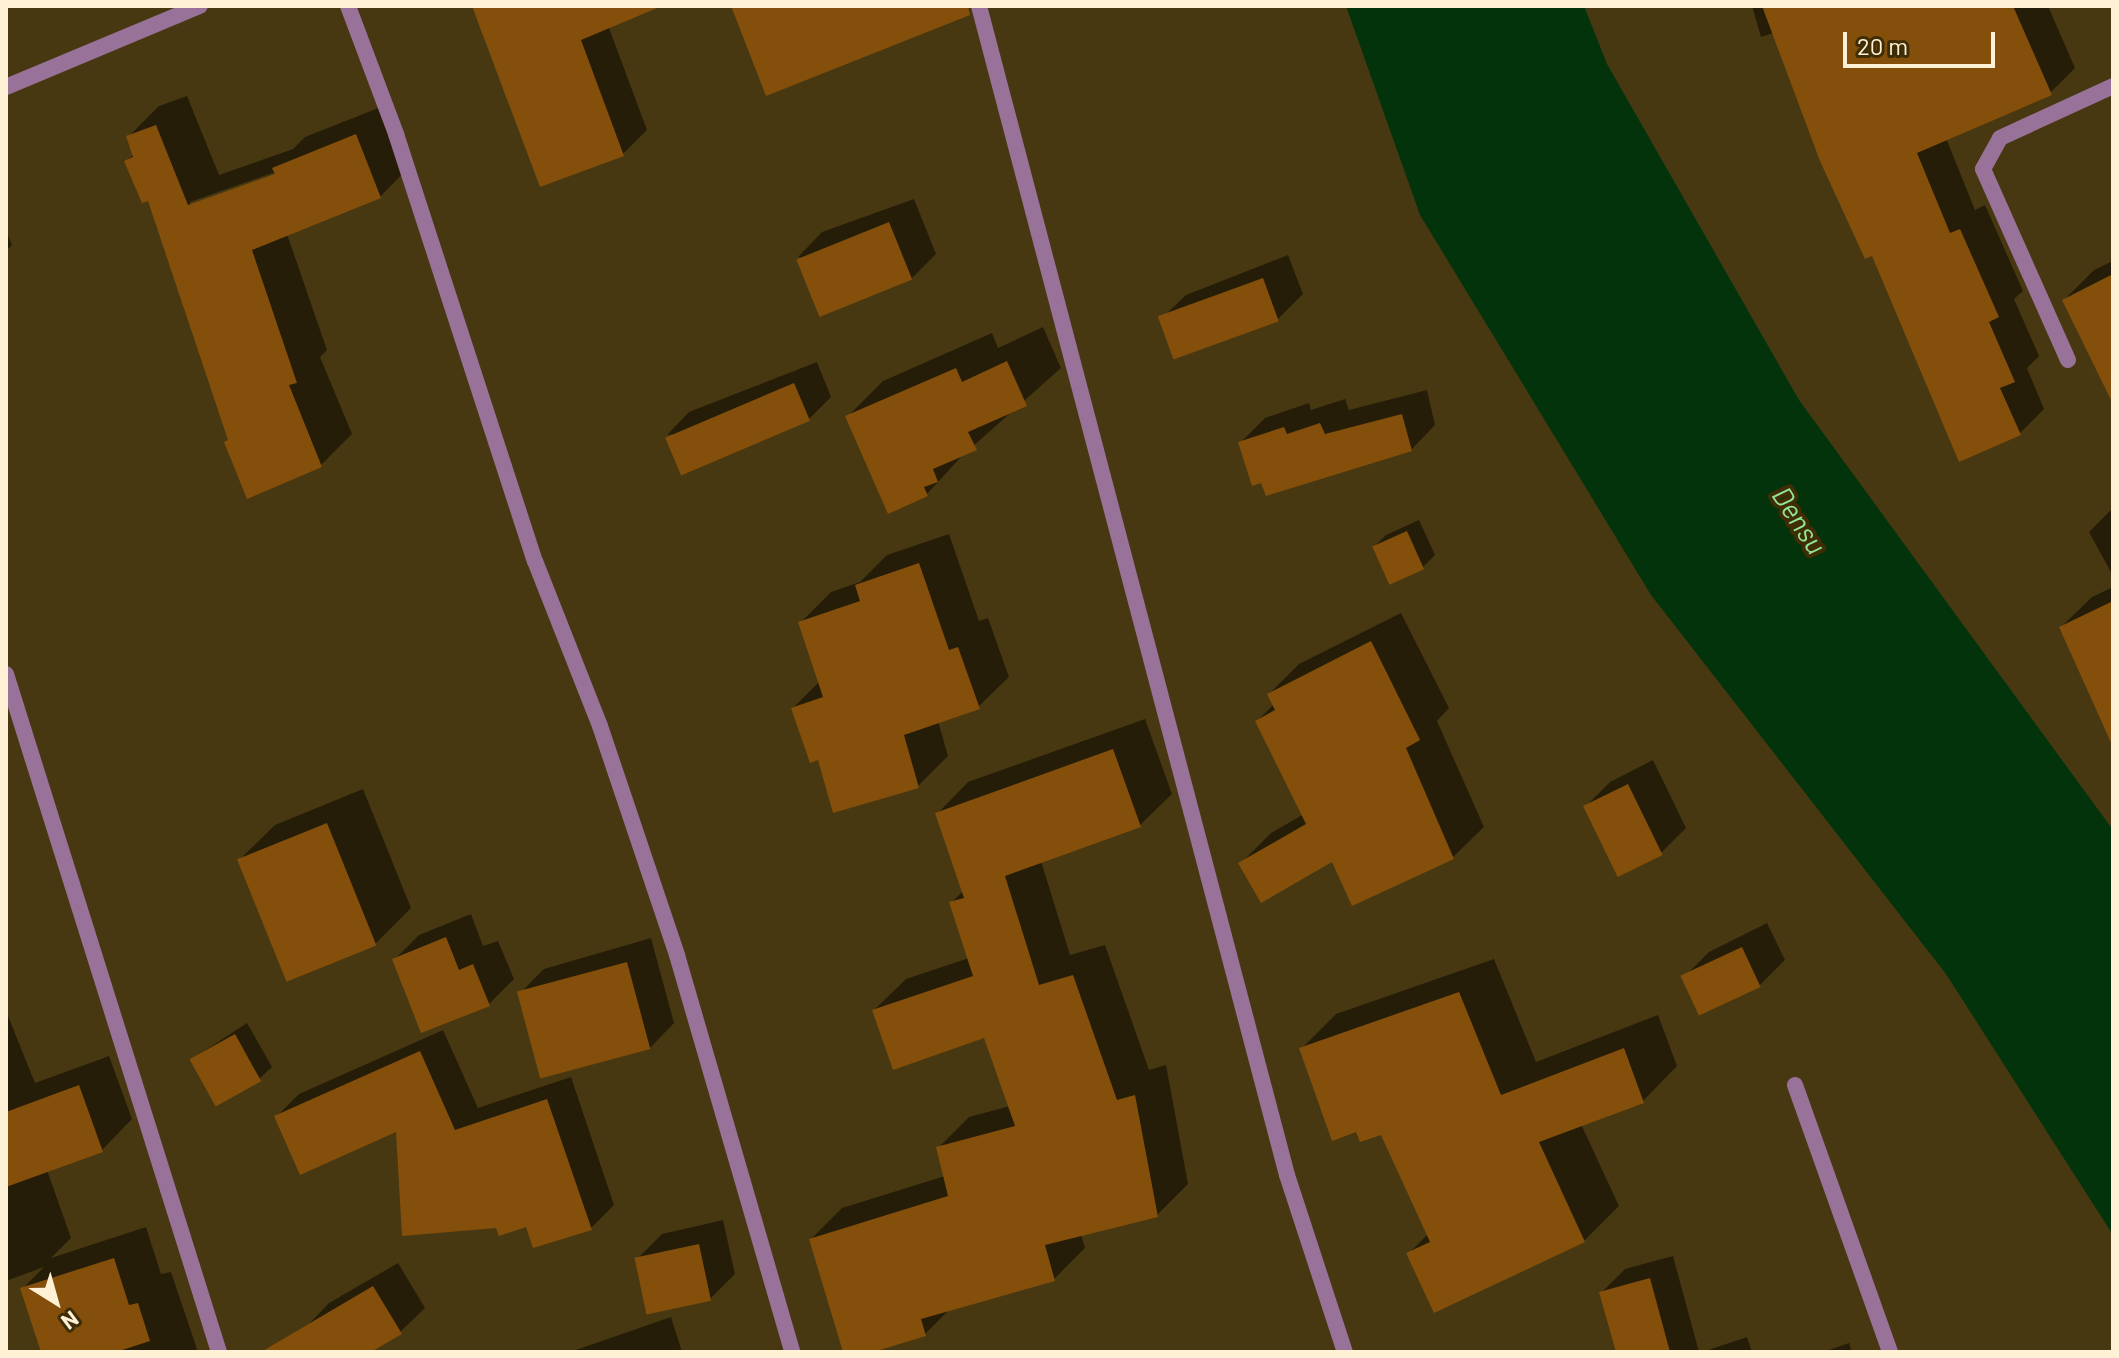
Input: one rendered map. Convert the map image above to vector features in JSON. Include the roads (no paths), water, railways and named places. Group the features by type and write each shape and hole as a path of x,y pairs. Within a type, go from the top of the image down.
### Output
{"street":[{"path":"6,87 200,6"},
{"path":"348,6 396,134 535,561 600,726 677,955 792,1352"},
{"path":"979,6 1287,1175 1345,1352"},
{"path":"2068,360 1983,169 2000,138 2113,86"},
{"path":"6,674 219,1352"},
{"path":"1795,1085 1890,1352"}],"water":[{"name":"Densu","path":"1346,6 1584,6 1607,64 1799,400 2113,830 2113,1235 1946,974 1651,595 1420,215"}]}
